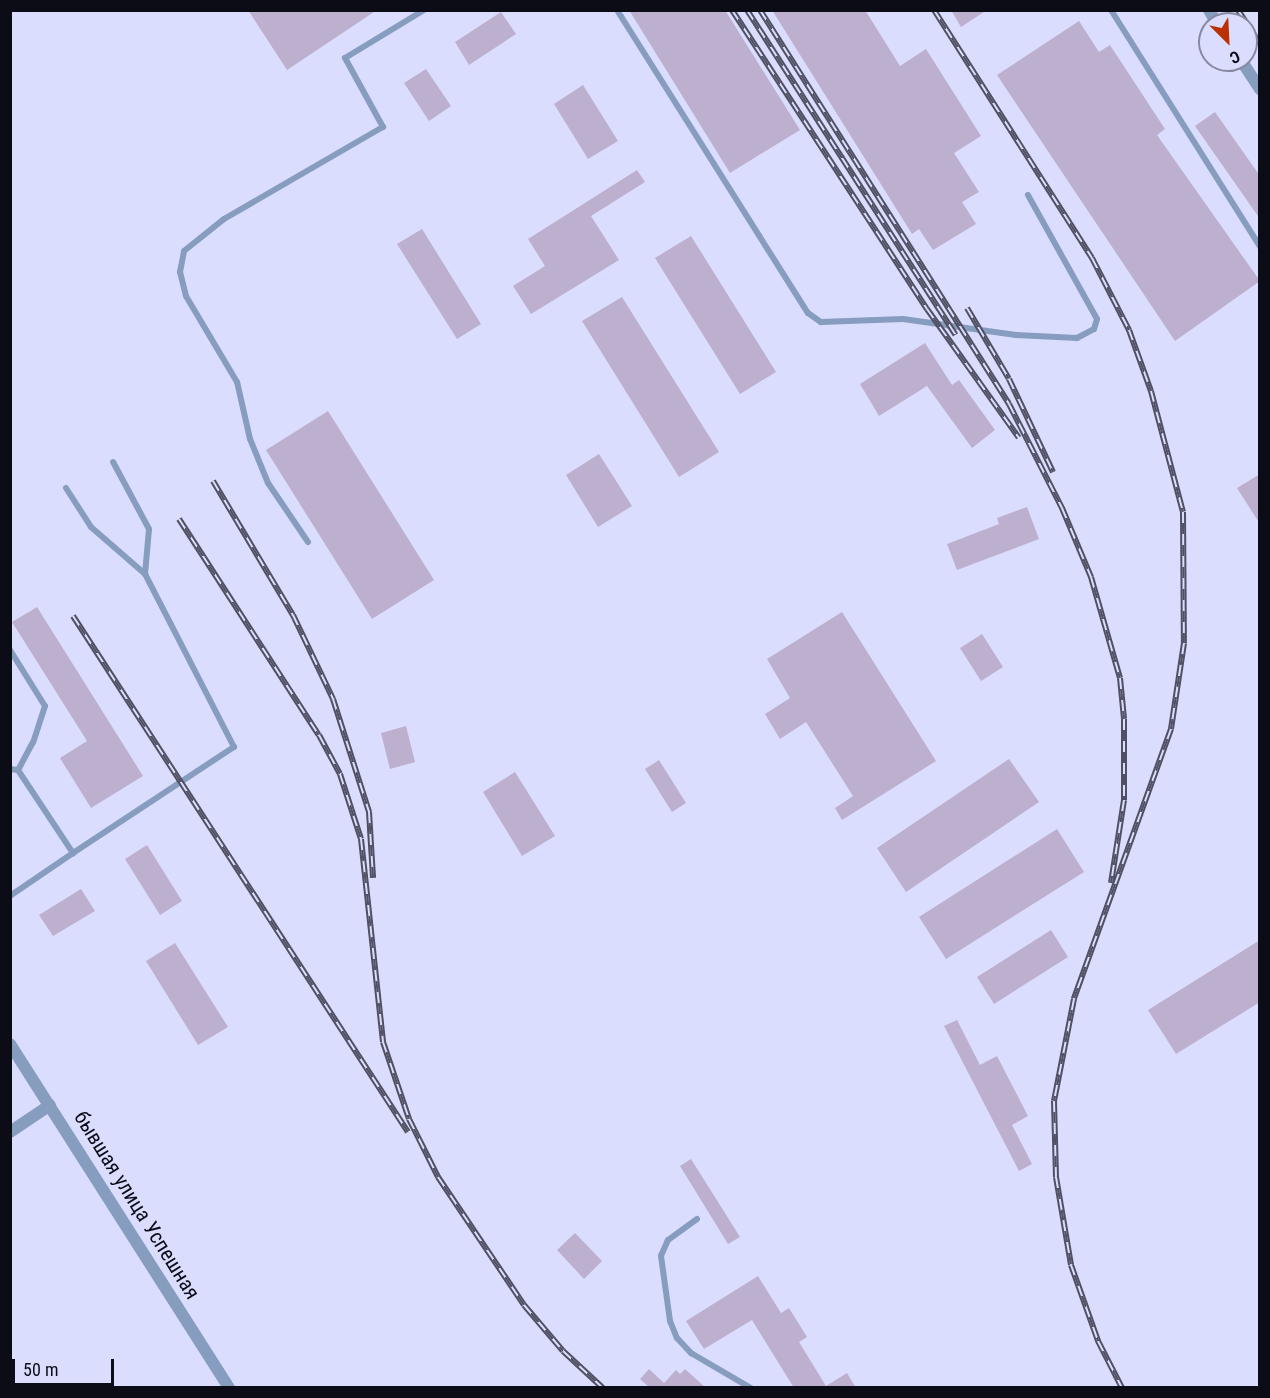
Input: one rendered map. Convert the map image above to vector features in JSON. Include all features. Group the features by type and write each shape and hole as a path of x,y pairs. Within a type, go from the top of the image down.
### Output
{"street":[{"path":"1248,72 1260,89"},
{"name":"бывшая улица Успешная","path":"10,1044 229,1388"},
{"path":"10,1132 50,1105"}],"lane":[{"path":"308,542 268,483 250,440 237,382 186,296 180,272 184,251 224,219 382,127 345,58 424,10"},
{"path":"617,10 808,313 820,322 903,319 1016,335 1077,338 1094,329 1097,319 1028,195"},
{"path":"1111,10 1260,247"},
{"path":"113,462 148,528 146,574"},
{"path":"10,896 234,747 146,574 91,527 66,488"},
{"path":"10,650 45,706 33,742 14,769 74,853"},
{"path":"697,1219 668,1240 661,1256 670,1321 677,1338 691,1353 751,1388"}],"building":[{"path":"248,10 377,10 287,70"},
{"path":"629,10 725,10 800,130 730,173"},
{"path":"772,10 865,10 900,66 926,49 981,136 954,153 979,192 962,202 976,224 933,250 919,229 912,234"},
{"path":"951,10 987,10 961,27"},
{"path":"501,12 516,34 469,65 455,42"},
{"path":"1079,21 1099,52 1110,45 1165,129 1157,135 1260,281 1175,341 997,75"},
{"path":"426,69 451,106 429,121 404,83"},
{"path":"583,85 618,141 588,159 554,104"},
{"path":"1215,112 1260,176 1260,219 1195,126"},
{"path":"637,170 645,182 591,216 619,260 531,314 513,286 545,266 528,239"},
{"path":"422,229 481,324 457,339 397,244"},
{"path":"691,236 776,372 740,394 655,258"},
{"path":"622,297 719,452 679,477 582,321"},
{"path":"925,343 952,385 959,380 995,430 972,448 927,386 879,416 860,384"},
{"path":"328,411 434,580 372,619 266,450"},
{"path":"599,454 632,506 598,527 566,475"},
{"path":"1260,474 1260,524 1237,488"},
{"path":"1027,507 1039,539 957,570 947,544 999,524 997,518"},
{"path":"37,607 143,776 91,808 60,758 87,741 12,622"},
{"path":"842,612 936,761 842,820 835,808 853,796 806,722 780,739 765,714 790,698 767,659"},
{"path":"982,634 1003,667 981,681 960,648"},
{"path":"406,726 415,762 390,769 381,733"},
{"path":"1009,759 1039,802 906,892 877,848"},
{"path":"659,760 686,803 672,812 645,769"},
{"path":"515,772 555,836 522,856 483,792"},
{"path":"1057,829 1084,872 946,959 919,917"},
{"path":"147,845 182,901 160,915 125,859"},
{"path":"81,889 95,911 53,936 39,915"},
{"path":"1051,930 1068,957 994,1004 977,977"},
{"path":"1260,940 1260,1002 1176,1054 1148,1010"},
{"path":"175,943 228,1027 198,1045 146,961"},
{"path":"957,1020 980,1065 997,1056 1028,1116 1012,1125 1032,1164 1019,1171 944,1026"},
{"path":"691,1159 740,1237 728,1244 680,1166"},
{"path":"575,1233 602,1261 584,1279 557,1250"},
{"path":"758,1276 781,1313 789,1308 807,1337 799,1342 826,1386 847,1373 856,1388 794,1388 752,1320 704,1349 686,1321"},
{"path":"649,1369 664,1383 676,1370 680,1374 685,1369 706,1388 650,1388 640,1379"}],"railway":[{"path":"732,10 927,309 1019,438"},
{"path":"747,10 956,335"},
{"path":"760,10 1009,404 1062,508 1091,577 1120,678 1124,719 1124,800 1111,883"},
{"path":"934,10 1092,258 1129,330 1151,391 1183,512 1184,643 1171,729 1074,999 1054,1101 1056,1177 1071,1265 1098,1341 1122,1388"},
{"path":"1238,10 1260,44"},
{"path":"967,308 1009,379 1053,472"},
{"path":"213,481 293,615 333,699 369,812 373,878"},
{"path":"179,519 319,735 340,774 361,839 383,1042 409,1119 438,1177 524,1305 563,1351 603,1388"},
{"path":"73,616 408,1132"}]}
